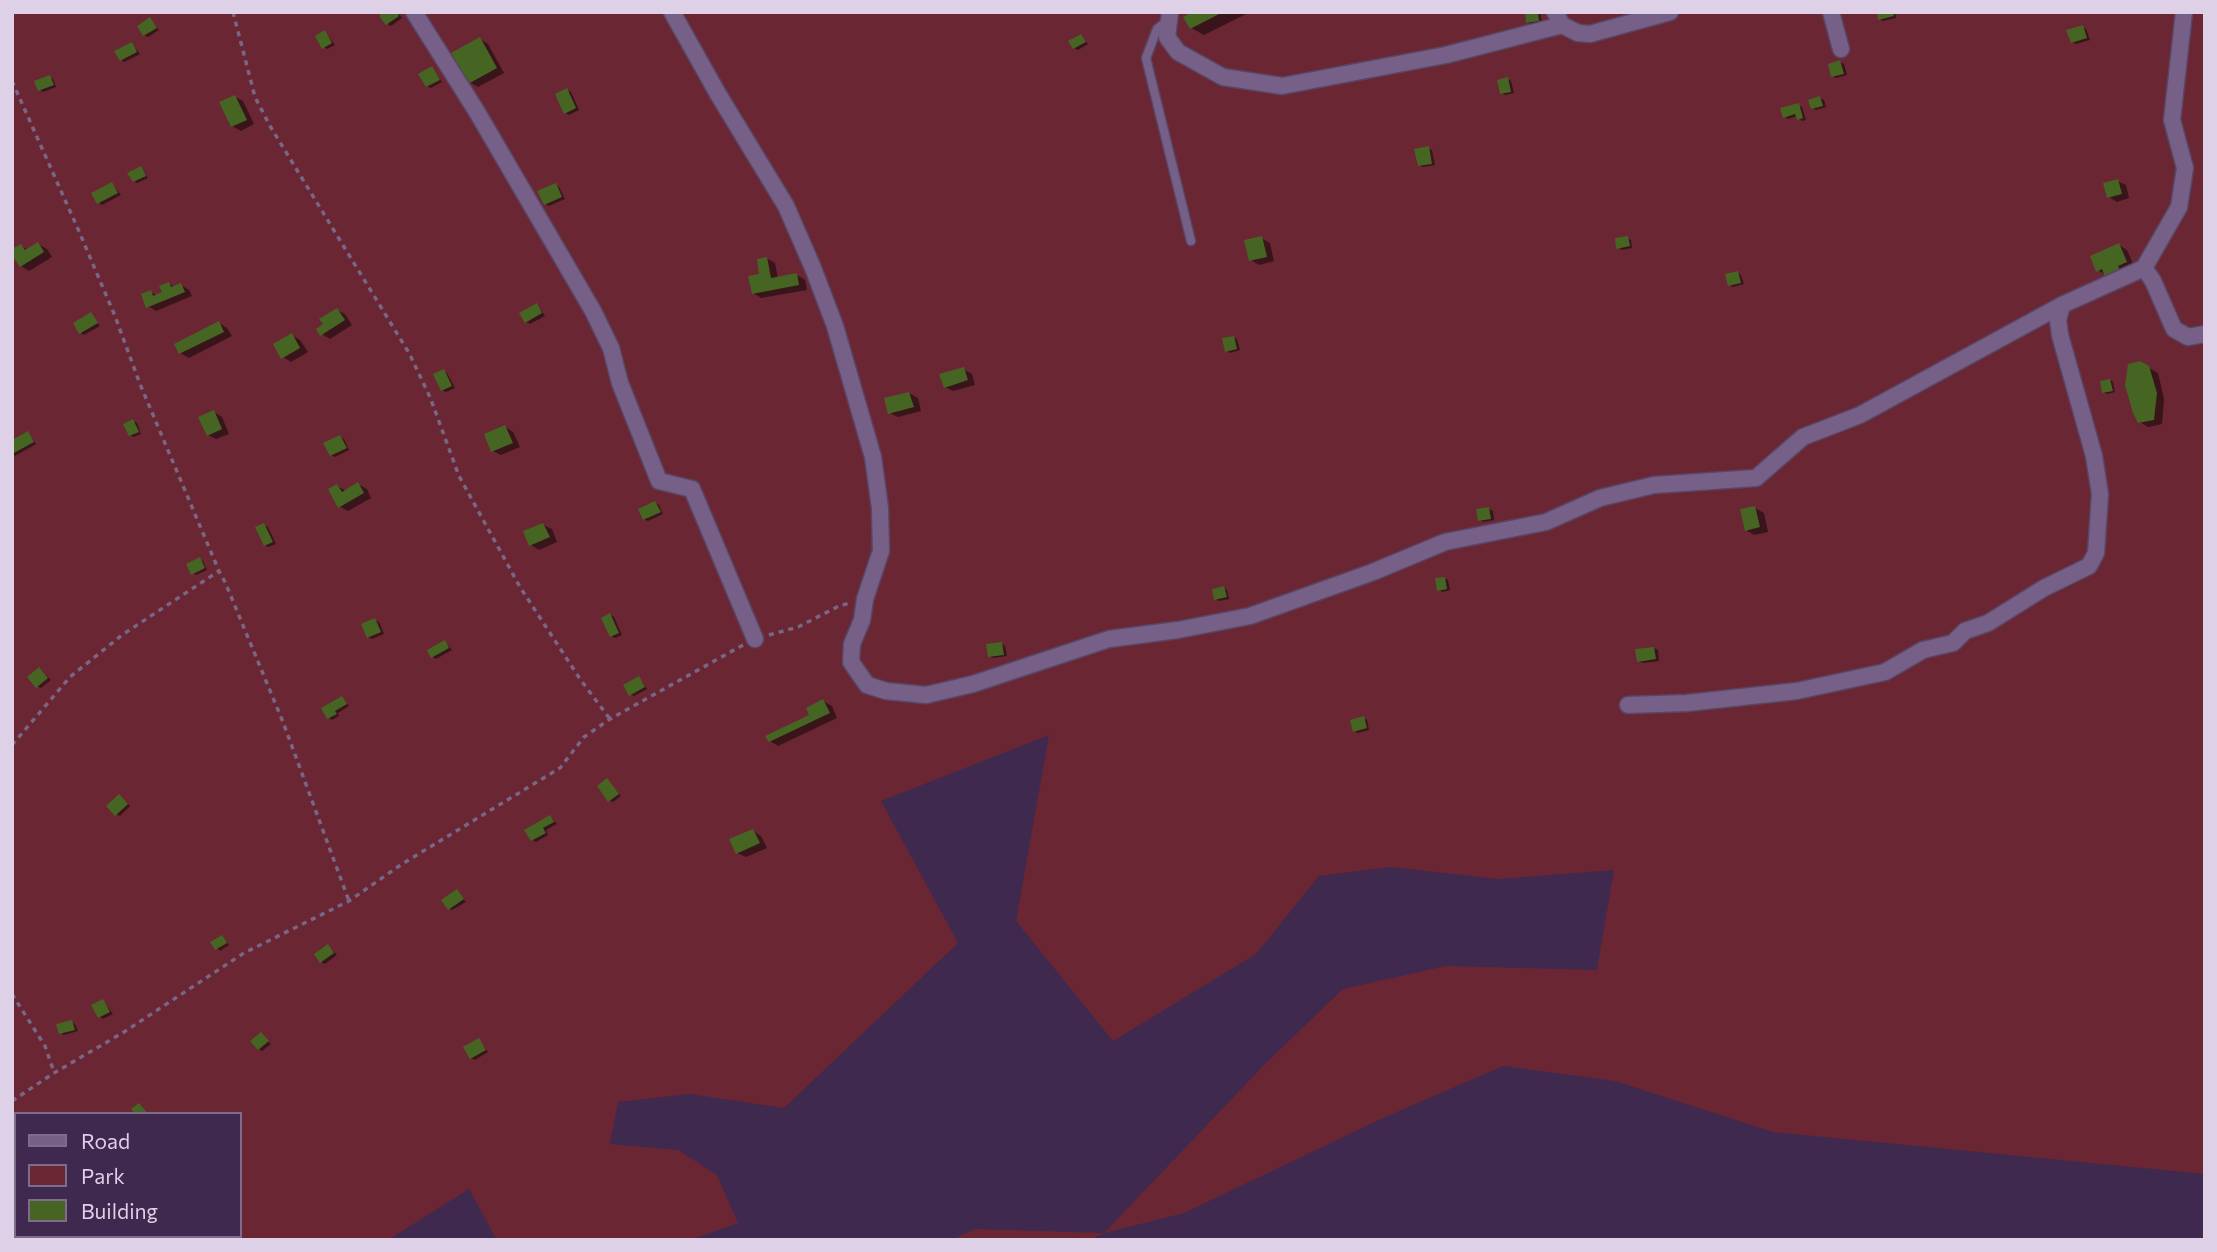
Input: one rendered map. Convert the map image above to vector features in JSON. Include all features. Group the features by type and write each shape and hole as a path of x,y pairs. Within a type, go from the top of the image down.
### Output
{"street":[{"path":"414,12 477,112 593,311 611,348 620,383 659,481 692,489 755,639"},
{"path":"672,12 786,206 835,326 873,457 880,508 881,551 865,600 862,620 852,644 851,662 867,685 886,691 926,695 973,684 1109,639 1178,630 1250,616 1373,572 1445,542 1546,522 1600,498 1654,485 1756,478 1803,437 1860,415 2062,305 2144,268 2179,207 2185,168 2172,120 2184,12"},
{"path":"1170,15 1167,37 1178,52 1223,77 1282,86 1446,55 1558,19 1578,33 1590,34 1670,12"},
{"path":"1831,12 1841,49"},
{"path":"2144,268 2154,281 2174,329 2188,337 2205,334"},
{"path":"1628,705 1687,703 1797,691 1885,672 1923,650 1953,643 1965,631 1988,623 2044,588 2088,566 2096,553 2100,494 2094,456 2060,335 2058,320 2062,305"}],"lane":[{"path":"1170,15 1157,29 1146,58 1191,241"}],"path":[{"path":"233,12 255,97 270,126 409,354 430,397 459,476 520,587 580,679 610,719"},
{"path":"12,81 115,316 140,384 219,572 226,582 283,722 349,901"},
{"path":"12,745 70,677 122,635 219,572"},
{"path":"12,1101 244,953 349,901 402,864 560,768 584,737 610,719 755,639 798,627 839,606 865,600"},
{"path":"12,994 45,1046 54,1073"}],"green space":[{"path":"12,12 2205,12 2205,1174 1773,1132 1615,1081 1503,1066 1383,1118 1184,1213 1104,1233 1267,1062 1343,989 1446,966 1597,970 1614,870 1498,879 1391,867 1319,876 1256,954 1113,1041 1016,921 1049,735 881,801 958,943 784,1108 690,1094 618,1102 610,1144 678,1150 717,1175 738,1223 691,1240 497,1240 469,1189 388,1240 12,1240"},
{"path":"975,1229 1104,1233 1091,1240 951,1240"}],"building":[{"path":"383,12 397,12 399,16 386,25 379,16"},
{"path":"1193,12 1223,12 1190,29 1183,17"},
{"path":"1525,12 1538,12 1539,21 1526,23"},
{"path":"1877,12 1893,12 1894,16 1878,20"},
{"path":"150,17 157,28 143,36 137,26"},
{"path":"2083,25 2087,38 2071,43 2066,30"},
{"path":"325,30 332,43 322,49 315,36"},
{"path":"1081,34 1086,42 1073,49 1068,41"},
{"path":"480,37 497,68 468,84 451,53"},
{"path":"132,42 137,52 120,61 114,51"},
{"path":"1840,60 1844,74 1831,77 1828,64"},
{"path":"432,66 440,80 426,87 418,74"},
{"path":"50,75 54,85 38,91 34,81"},
{"path":"1508,77 1511,92 1500,94 1497,80"},
{"path":"567,88 576,108 564,114 555,94"},
{"path":"235,95 247,120 231,127 219,102"},
{"path":"1820,96 1823,106 1811,109 1808,100"},
{"path":"1799,103 1803,118 1797,120 1795,114 1783,118 1780,108"},
{"path":"1429,146 1432,164 1418,166 1414,149"},
{"path":"141,166 146,176 133,182 127,173"},
{"path":"2118,179 2122,194 2107,198 2103,183"},
{"path":"112,182 118,193 97,204 91,193"},
{"path":"556,183 562,197 544,205 537,191"},
{"path":"1262,236 1267,257 1249,261 1244,240"},
{"path":"1628,236 1630,246 1616,249 1615,238"},
{"path":"38,242 44,252 20,267 12,255 12,249 21,244 25,250"},
{"path":"2119,243 2127,262 2118,266 2120,270 2105,277 2102,269 2096,272 2090,256"},
{"path":"767,257 771,278 797,273 799,285 752,294 748,276 759,274 757,259"},
{"path":"1738,271 1741,283 1728,286 1725,274"},
{"path":"169,282 171,287 181,283 185,292 146,308 141,294 151,290 153,296 162,292 159,286"},
{"path":"537,303 542,313 525,323 519,313"},
{"path":"337,308 345,320 320,336 316,329 323,324 319,319"},
{"path":"91,312 98,323 79,334 73,323"},
{"path":"219,321 224,332 179,354 174,344"},
{"path":"292,333 300,348 281,359 273,344"},
{"path":"1234,336 1237,349 1225,352 1222,338"},
{"path":"2140,361 2149,366 2157,393 2154,420 2138,423 2125,385 2128,364"},
{"path":"964,367 968,380 944,388 939,374"},
{"path":"444,369 452,386 441,391 433,374"},
{"path":"2110,379 2113,391 2102,393 2100,381"},
{"path":"909,392 914,407 888,414 884,398"},
{"path":"214,410 222,429 207,436 198,417"},
{"path":"133,419 139,432 129,436 123,424"},
{"path":"505,425 513,443 491,452 484,434"},
{"path":"28,431 34,442 12,454 12,440"},
{"path":"340,435 347,448 330,456 323,443"},
{"path":"358,482 364,493 338,508 328,489 337,484 342,492"},
{"path":"655,501 661,512 643,520 638,509"},
{"path":"1755,506 1760,527 1745,531 1740,509"},
{"path":"1489,507 1491,519 1478,521 1476,509"},
{"path":"264,523 273,542 264,546 255,527"},
{"path":"543,523 550,537 529,546 523,531"},
{"path":"200,557 205,568 191,575 186,564"},
{"path":"1445,577 1447,589 1437,591 1435,578"},
{"path":"1224,586 1227,597 1214,600 1212,589"},
{"path":"610,613 619,633 610,637 601,618"},
{"path":"375,618 381,632 367,638 361,624"},
{"path":"445,640 449,648 431,658 427,650"},
{"path":"1002,642 1004,655 988,657 986,644"},
{"path":"1654,647 1656,659 1637,662 1635,649"},
{"path":"39,667 48,678 36,688 27,677"},
{"path":"639,676 645,687 629,696 623,685"},
{"path":"342,696 347,704 327,719 321,708"},
{"path":"823,699 830,713 769,742 765,736 809,715 806,708"},
{"path":"1364,716 1367,728 1353,732 1350,720"},
{"path":"607,778 619,794 608,802 597,786"},
{"path":"119,794 128,804 115,816 106,806"},
{"path":"550,815 554,822 543,828 546,833 531,841 524,830"},
{"path":"753,829 760,843 736,854 729,839"},
{"path":"457,889 464,899 448,910 441,900"},
{"path":"222,935 227,943 215,950 210,942"},
{"path":"328,944 334,953 320,963 314,954"},
{"path":"103,999 110,1012 98,1018 91,1005"},
{"path":"72,1020 75,1030 59,1034 56,1024"},
{"path":"261,1032 269,1041 258,1050 250,1041"},
{"path":"479,1038 486,1050 470,1059 463,1047"},
{"path":"139,1103 146,1112 133,1112 131,1109"}]}
